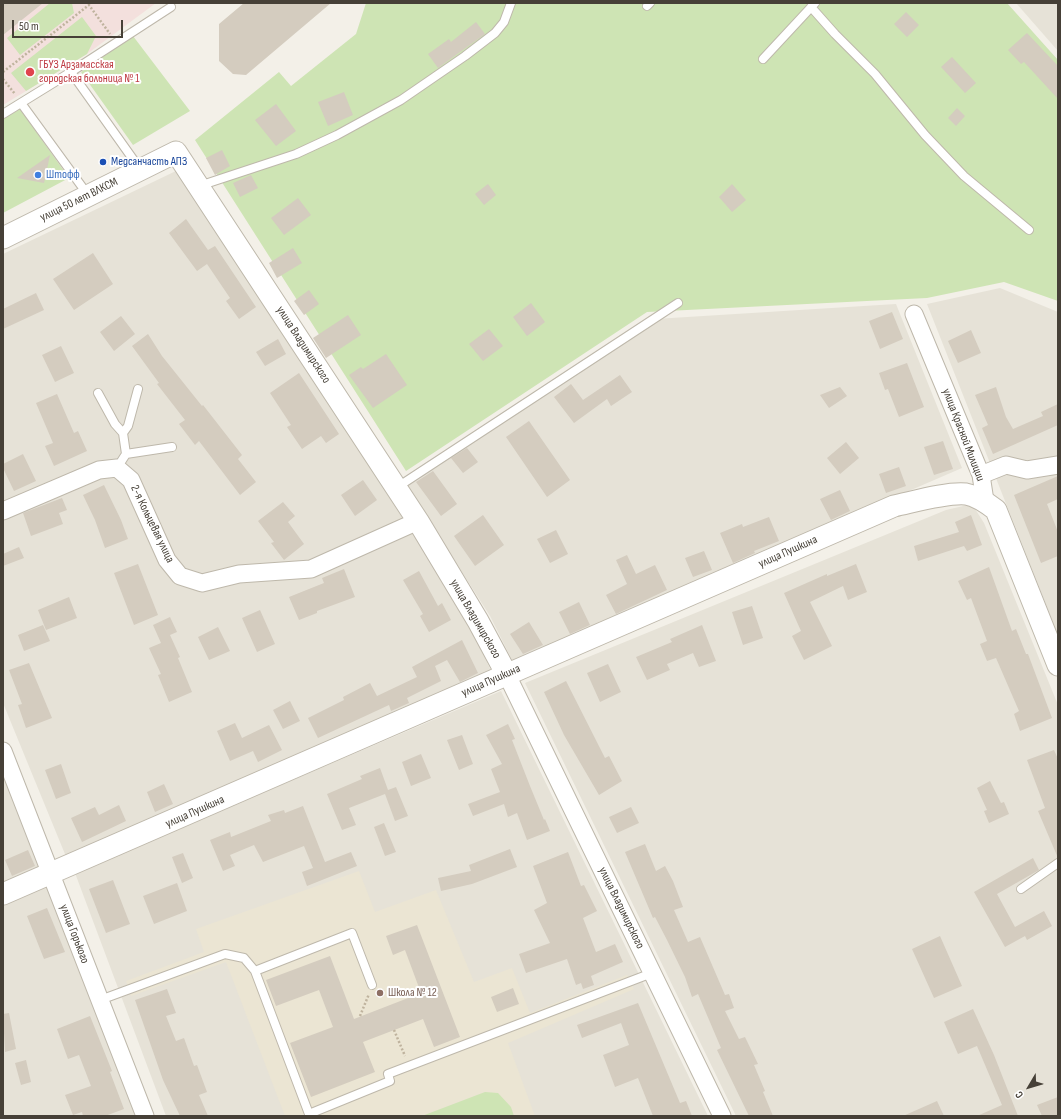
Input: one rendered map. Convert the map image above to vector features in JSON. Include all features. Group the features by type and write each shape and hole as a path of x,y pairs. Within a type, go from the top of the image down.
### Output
{"street":[{"name":"улица Владимирского","path":"176,152 418,521 478,621 507,675 722,1116"},
{"name":"улица 50 лет ВЛКСМ","path":"3,238 176,152"},
{"name":"улица Красной Милиции","path":"914,314 981,475 985,501"},
{"path":"3,511 122,461"},
{"name":"2-я Кольцевая улица","path":"122,461 167,560 180,576 202,583 240,574 311,569 418,521"},
{"path":"981,475 1006,465 1027,470 1058,465"},
{"name":"улица Пушкина","path":"3,894 894,506 949,495 966,494 985,501"},
{"path":"985,501 996,510 1004,526 1058,665"},
{"name":"улица Горького","path":"3,751 145,1116"}],"lane":[{"path":"198,186 296,154 337,135 401,100 465,56 495,33 504,22 511,3"},
{"path":"763,59 813,5 835,34 875,74 924,135 964,176 1029,230"},
{"path":"3,114 171,7"},
{"path":"71,72 140,170"},
{"path":"21,103 88,196"},
{"path":"396,488 678,304"},
{"path":"138,389 128,426 123,434 122,461 172,447"},
{"path":"98,392 115,424 123,434"},
{"path":"1021,890 1058,863"},
{"path":"255,971 352,933 372,985"},
{"path":"100,1000 226,954 244,958 255,971 309,1114 390,1081 388,1074 652,973"}],"path":[{"path":"3,72 89,6 117,42"},
{"path":"3,79 21,103"},
{"path":"360,1016 372,985"},
{"path":"394,1030 409,1066"}],"shaded area":[{"name":"ГБУЗ Арзамасская городская больница № 1","path":"3,3 156,3 87,54 3,105"},
{"path":"1016,3 1058,3 1058,51"},
{"path":"178,170 464,613 492,673 67,859 3,703 3,254"},
{"path":"1000,288 1058,312 1058,635 927,304"},
{"path":"896,304 962,468 513,662 490,616 404,481 655,319"},
{"path":"972,504 984,523 1058,705 1058,1116 736,1116 525,683 946,510"},
{"path":"501,691 708,1116 166,1116 75,873"},
{"path":"3,753 51,867 3,887"},
{"name":"Школа № 12","path":"359,871 375,912 436,890 474,982 512,968 530,1013 627,975 634,989 508,1043 535,1116 285,1116 226,962 131,996 126,981 204,952 196,929"},
{"path":"55,879 143,1116 3,1116 3,902"}],"green space":[{"path":"50,3 72,3 74,13 20,55 7,38"},
{"path":"366,3 1007,3 1058,60 1058,301 1004,282 927,298 647,312 406,471 195,140 279,72 291,86 356,34"},
{"path":"82,17 96,36 87,54 26,91 11,73"},
{"path":"133,36 190,111 133,145 81,72"},
{"path":"20,109 69,178 3,213 3,119"},
{"path":"485,1092 498,1093 511,1107 514,1116 422,1116"}],"building":[{"path":"3,3 43,3 3,35"},
{"path":"244,3 331,3 246,75 233,74 219,61 219,24"},
{"path":"906,12 919,25 907,37 894,24"},
{"path":"476,22 485,34 438,68 428,54 449,39 451,42"},
{"path":"1027,33 1058,66 1058,99 1024,62 1021,64 1008,50"},
{"path":"952,57 976,83 965,93 941,67"},
{"path":"344,92 353,115 328,126 318,102"},
{"path":"276,104 296,131 276,146 255,120"},
{"path":"957,108 965,116 956,126 948,118"},
{"path":"222,150 230,166 215,175 206,158"},
{"path":"50,155 44,183 17,178"},
{"path":"251,175 258,188 240,197 233,183"},
{"path":"488,184 496,195 484,205 475,194"},
{"path":"732,184 746,200 732,212 719,197"},
{"path":"298,198 311,215 284,235 271,218"},
{"path":"186,219 208,250 215,246 256,307 239,319 226,301 230,298 207,264 197,271 169,233"},
{"path":"293,248 302,263 277,278 269,263"},
{"path":"93,253 113,284 74,310 53,279"},
{"path":"309,290 319,304 304,315 294,301"},
{"path":"36,293 44,310 3,329 3,309"},
{"path":"531,303 545,322 527,336 513,317"},
{"path":"892,312 903,339 880,349 869,321"},
{"path":"348,315 361,335 326,358 313,338"},
{"path":"121,316 135,334 114,351 100,332"},
{"path":"489,329 503,346 483,361 469,344"},
{"path":"971,330 981,353 958,363 948,341"},
{"path":"148,334 162,356 242,455 238,459 256,482 240,495 199,441 195,445 179,424 185,420 157,384 159,383 132,346"},
{"path":"278,339 286,354 265,366 256,352"},
{"path":"61,346 74,373 55,382 42,355"},
{"path":"386,354 407,385 373,408 349,375 361,367 363,369"},
{"path":"907,363 924,407 899,417 888,389 885,390 879,373"},
{"path":"299,373 339,434 326,443 321,436 302,449 287,427 291,425 270,393"},
{"path":"620,375 632,392 611,406 607,399 574,423 554,397 571,384 583,400"},
{"path":"840,387 847,396 829,408 820,395"},
{"path":"996,387 1006,417 1013,429 1043,416 1041,412 1058,404 1058,425 993,454 982,428 988,425 975,395"},
{"path":"57,394 74,433 78,431 87,451 54,466 45,446 53,443 36,403"},
{"path":"529,421 570,480 547,497 506,437"},
{"path":"943,441 953,469 934,475 924,447"},
{"path":"846,442 859,458 840,474 827,458"},
{"path":"467,448 478,462 463,473 451,458"},
{"path":"23,454 36,481 14,491 3,468 3,464"},
{"path":"899,467 906,486 886,493 879,474"},
{"path":"433,471 457,504 441,516 416,482"},
{"path":"1058,476 1058,499 1047,504 1058,532 1058,556 1041,563 1014,495"},
{"path":"363,480 377,500 355,516 341,495"},
{"path":"104,485 121,520 128,539 105,548 95,520 83,495"},
{"path":"840,490 850,511 831,520 820,499"},
{"path":"62,498 67,510 59,513 63,524 31,536 23,513"},
{"path":"283,502 295,516 288,522 304,544 284,560 271,543 274,542 258,521"},
{"path":"483,515 504,545 475,566 454,536"},
{"path":"971,515 982,545 967,551 964,546 918,561 914,546 959,532 955,522"},
{"path":"769,517 779,541 754,551 755,553 733,563 720,533 742,524 743,527"},
{"path":"556,530 568,554 550,563 537,539"},
{"path":"19,547 24,558 3,566 3,554"},
{"path":"704,551 712,570 693,577 685,558"},
{"path":"627,555 636,574 655,565 667,590 616,614 606,595 627,584 616,560"},
{"path":"138,564 158,615 134,625 114,573"},
{"path":"856,564 867,592 848,600 843,586 810,602 832,646 804,660 792,636 801,631 784,593 827,574 827,576"},
{"path":"989,567 1012,631 1016,629 1026,654 1028,654 1052,718 1020,731 1014,714 1019,711 996,658 987,661 980,644 987,641 971,598 967,600 958,581"},
{"path":"344,569 355,597 317,611 317,613 299,620 289,597 324,583 322,578"},
{"path":"419,571 438,606 442,603 451,620 429,632 420,616 423,614 403,580"},
{"path":"69,597 77,618 46,630 38,610"},
{"path":"579,602 590,625 570,634 559,612"},
{"path":"752,606 763,638 743,645 732,612"},
{"path":"260,610 275,644 257,652 242,618"},
{"path":"170,617 177,632 170,635 180,657 178,658 192,692 169,702 158,675 161,674 149,648 161,643 153,625"},
{"path":"529,622 543,645 523,654 510,634"},
{"path":"43,625 50,641 24,651 18,635"},
{"path":"702,625 716,661 699,667 693,653 667,664 670,670 647,680 636,657 672,642 670,639"},
{"path":"218,627 230,651 209,660 198,637"},
{"path":"462,640 478,673 460,682 447,660 435,666 441,681 407,698 409,703 391,711 389,705 318,738 308,718 344,700 343,697 370,683 377,696 417,677 412,667"},
{"path":"29,663 52,718 26,728 18,705 22,704 9,670"},
{"path":"608,664 621,692 600,702 587,673"},
{"path":"566,681 605,758 609,756 622,781 599,795 564,735 544,692"},
{"path":"290,701 300,721 283,729 273,710"},
{"path":"235,723 242,738 269,725 282,750 258,762 253,751 230,761 217,731"},
{"path":"508,724 515,739 512,740 530,786 550,831 527,840 517,813 508,817 504,804 473,816 468,804 500,792 491,769 502,764 486,735"},
{"path":"462,735 473,764 459,770 447,740"},
{"path":"1054,750 1058,759 1058,858 1038,811 1045,808 1027,760"},
{"path":"421,754 431,778 411,786 402,762"},
{"path":"61,764 71,793 56,799 45,770"},
{"path":"380,768 388,790 396,787 408,816 395,821 385,794 349,808 356,825 342,830 327,794 362,779 360,776"},
{"path":"990,781 1001,803 1004,802 1009,814 989,823 984,811 987,810 977,788"},
{"path":"164,784 173,804 155,812 147,792"},
{"path":"119,805 126,821 82,842 71,818 95,807 99,815"},
{"path":"303,806 325,862 351,852 357,866 307,886 302,872 313,868 304,846 263,862 254,845 230,855 235,866 223,871 210,840 230,832 231,837 271,821 268,815 284,810 285,813"},
{"path":"631,807 639,823 617,833 609,817"},
{"path":"384,823 396,852 385,856 374,827"},
{"path":"645,844 656,871 665,866 673,881 683,907 674,910 688,942 700,937 725,995 729,994 734,1008 725,1011 739,1039 745,1037 758,1064 754,1065 765,1091 763,1092 773,1116 749,1116 717,1050 721,1048 698,994 692,997 685,977 667,940 655,917 653,918 625,852"},
{"path":"510,849 517,867 472,884 441,891 438,878 471,871 469,865"},
{"path":"28,850 35,866 12,876 5,860"},
{"path":"568,852 581,886 584,885 597,911 583,918 596,952 615,944 623,962 591,976 594,985 583,989 581,983 576,985 567,959 526,973 519,954 550,943 534,910 547,903 533,866"},
{"path":"183,853 193,878 182,883 172,857"},
{"path":"1033,858 1039,870 997,894 1015,927 1044,911 1052,926 1027,940 1025,936 1005,947 974,892"},
{"path":"113,880 130,924 106,933 89,889"},
{"path":"177,883 187,911 154,924 143,896"},
{"path":"47,908 65,952 44,959 27,916"},
{"path":"417,925 460,1037 434,1047 423,1019 363,1042 375,1072 311,1097 290,1043 333,1027 319,990 276,1006 266,980 330,956 354,1019 421,993 405,950 393,955 386,936"},
{"path":"940,936 962,986 934,998 912,949"},
{"path":"513,988 519,1004 497,1012 491,997"},
{"path":"167,989 176,1013 166,1016 176,1041 184,1038 194,1066 197,1065 207,1092 199,1095 208,1116 180,1116 163,1080 135,1000"},
{"path":"638,1003 680,1103 686,1101 692,1116 653,1116 638,1078 615,1087 603,1055 629,1045 621,1023 582,1038 577,1025"},
{"path":"973,1009 994,1055 1018,1116 977,1116 1002,1105 977,1046 958,1054 944,1022"},
{"path":"9,1013 16,1049 5,1052 3,1014"},
{"path":"90,1016 112,1071 110,1072 124,1109 105,1116 83,1116 82,1112 73,1115 65,1095 91,1086 79,1055 68,1059 57,1029"},
{"path":"26,1060 31,1082 21,1085 15,1063"},
{"path":"1058,1097 1058,1116 1042,1116 1037,1105"},
{"path":"937,1101 944,1116 903,1116"}],"place":[{"name":"ГБУЗ Арзамасская городская больница № 1","path":"30,72"},
{"name":"Медсанчасть АПЗ","path":"103,162"},
{"name":"Штофф","path":"38,175"},
{"name":"Школа № 12","path":"380,993"}]}
